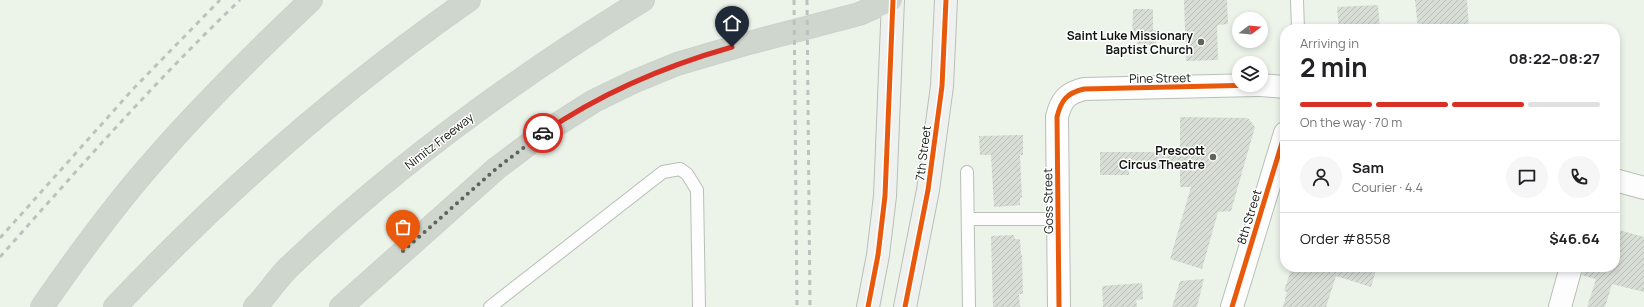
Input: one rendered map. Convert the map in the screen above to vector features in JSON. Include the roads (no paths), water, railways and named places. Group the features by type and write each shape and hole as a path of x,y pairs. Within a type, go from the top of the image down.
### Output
{"highway":[{"path":"42,307 85,248 158,156 250,58 312,0"},
{"path":"116,307 207,214 272,154 374,70 469,0"},
{"name":"Nimitz Freeway","path":"255,307 287,270 303,255 420,155 525,77 643,0"},
{"path":"341,307 497,168 545,132 588,105 633,82 677,64 738,45 859,14 892,0"}],"main road":[{"path":"868,307 878,255 885,196 892,0"},
{"name":"7th Street","path":"905,307 928,190 942,86 946,0"}],"street":[{"name":"Pine Street","path":"1065,97 1074,91 1084,89 1232,86"},
{"path":"1268,86 1280,87"},
{"name":"Goss Street","path":"1059,307 1057,117 1060,105 1065,97"},
{"name":"8th Street","path":"1232,307 1280,149"},
{"path":"1620,181 1644,188"},
{"path":"1560,307 1570,272"}],"lane":[{"path":"1297,0 1298,24"},
{"path":"490,307 663,172 680,169 687,174 697,190 699,307"},
{"path":"966,172 969,307"},
{"path":"968,219 1058,219"}],"railway":[{"path":"0,238 134,88 220,0"},
{"path":"0,257 147,94 240,0"},
{"path":"794,0 797,307"},
{"path":"807,0 810,307"}],"place":[{"name":"Saint Luke Missionary Baptist Church","path":"1201,42"},
{"name":"Prescott Circus Theatre","path":"1213,157"}]}
